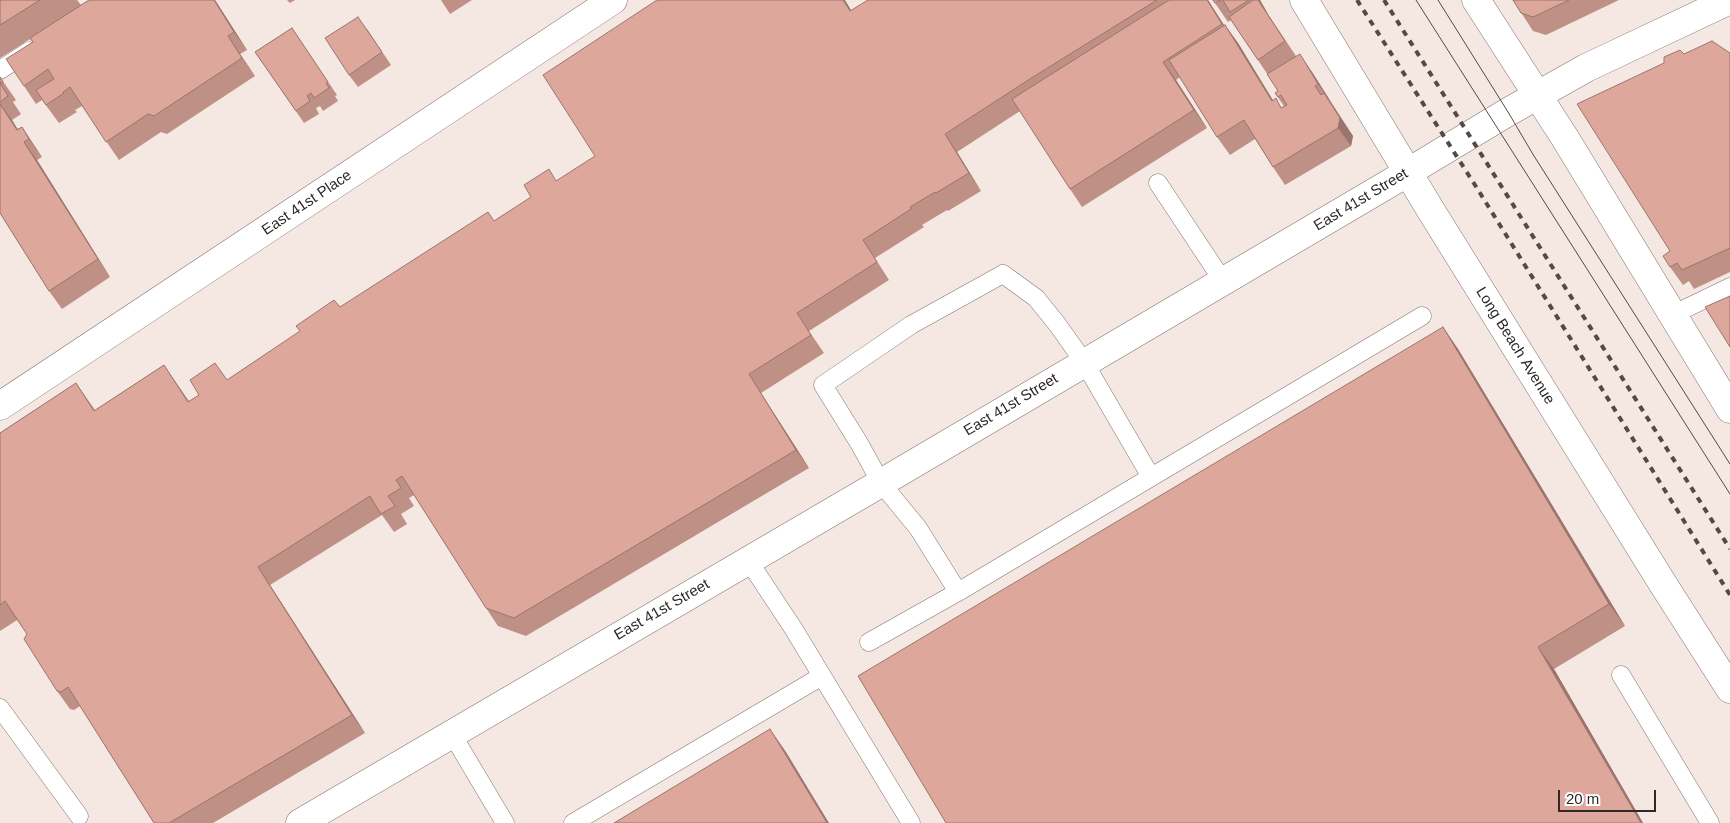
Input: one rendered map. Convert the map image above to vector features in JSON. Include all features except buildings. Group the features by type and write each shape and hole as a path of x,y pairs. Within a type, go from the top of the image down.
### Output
{"street":[{"name":"East 41st Place","path":"0,406 613,0"},
{"name":"Long Beach Avenue","path":"1304,0 1408,172 1730,689"},
{"path":"1476,0 1565,138 1730,409"},
{"name":"East 41st Street","path":"300,823 882,483 1537,95 1586,68 1730,0"}],"lane":[{"path":"0,70 41,43"},
{"path":"1158,183 1223,281"},
{"path":"958,592 918,528 882,483 823,385 911,325 1003,274 1036,298 1057,324 1084,362 1151,477"},
{"path":"1672,315 1730,288"},
{"path":"869,642 958,592 1422,316"},
{"path":"748,560 793,628 911,823"},
{"path":"1621,675 1710,823"},
{"path":"573,823 822,676"},
{"path":"0,708 79,816"},
{"path":"452,734 504,823"}],"tram line":[{"path":"1416,0 1730,494"},
{"path":"1438,0 1534,156 1730,464"}],"railway":[{"path":"1357,0 1475,185 1730,595"},
{"path":"1384,0 1730,549"}]}
